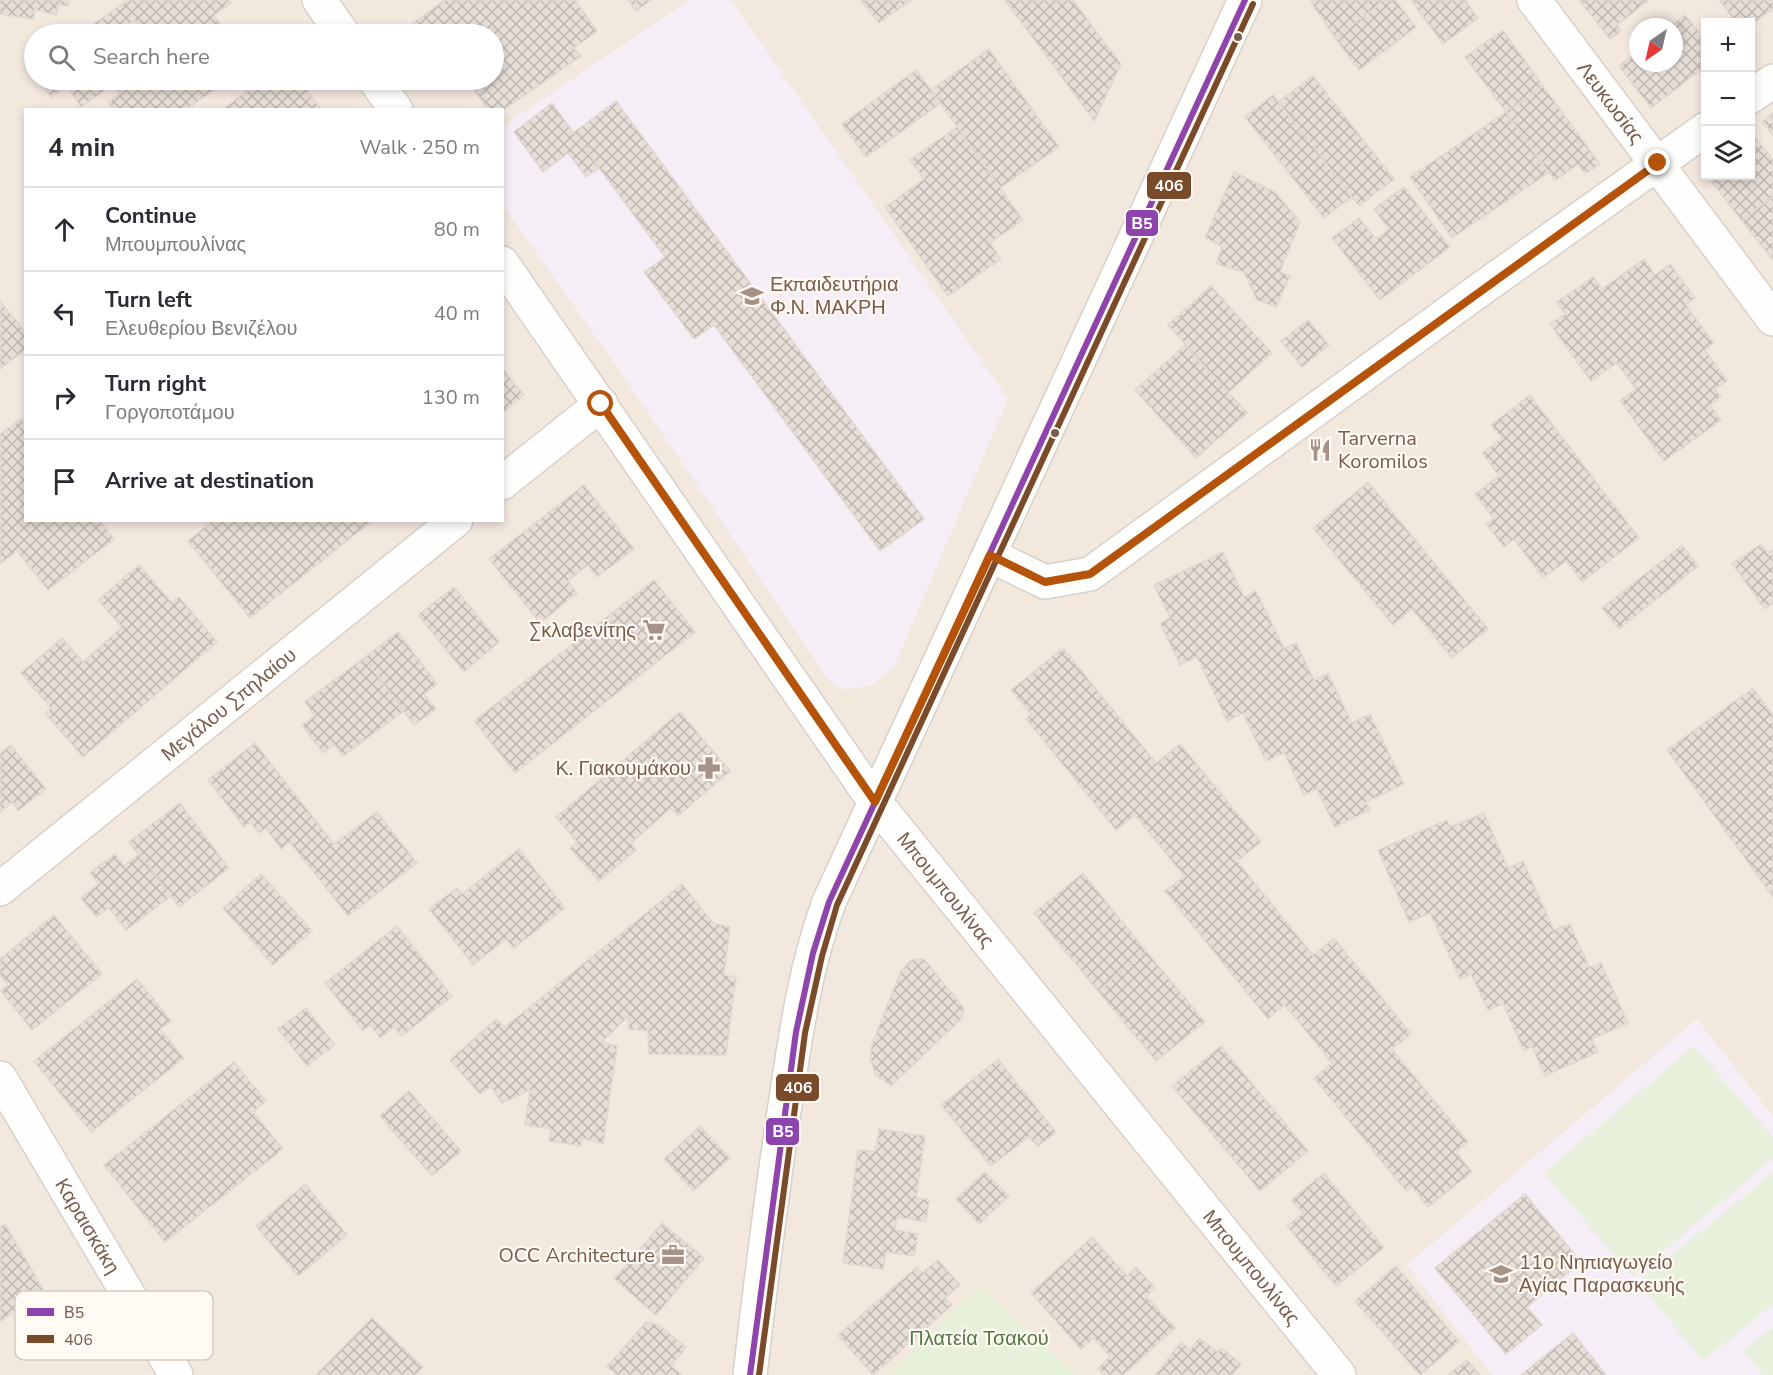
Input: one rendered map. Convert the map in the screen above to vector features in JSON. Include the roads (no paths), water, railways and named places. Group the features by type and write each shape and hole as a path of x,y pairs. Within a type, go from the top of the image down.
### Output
{"street":[{"path":"319,0 336,24"},
{"path":"750,1375 765,1244 800,1009 811,955 829,902 1245,0"},
{"name":"Λευκωσίας","path":"1534,0 1773,319"},
{"path":"1755,94 1773,81"},
{"path":"382,90 395,108"},
{"path":"990,555 1045,582 1090,574 1701,133"},
{"name":"Μπουμπουλίνας","path":"504,266 875,802 1338,1375"},
{"path":"504,481 601,404"},
{"name":"Μεγάλου Σπηλαίου","path":"0,889 454,522"},
{"name":"Καραισκάκη","path":"0,1078 118,1291"}],"place":[{"name":"Εκπαιδευτήρια Φ.Ν. ΜΑΚΡΗ","path":"752,296"},
{"name":"Tarverna Koromilos","path":"1320,450"},
{"name":"Σκλαβενίτης","path":"654,630"},
{"name":"Κ. Γιακουμάκου","path":"709,768"},
{"name":"OCC Architecture","path":"673,1255"},
{"name":"11ο Νηπιαγωγείο Αγίας Παρασκευής","path":"1501,1274"}],"park label":[{"name":"Πλατεία Τσακού","path":"979,1338"}]}
